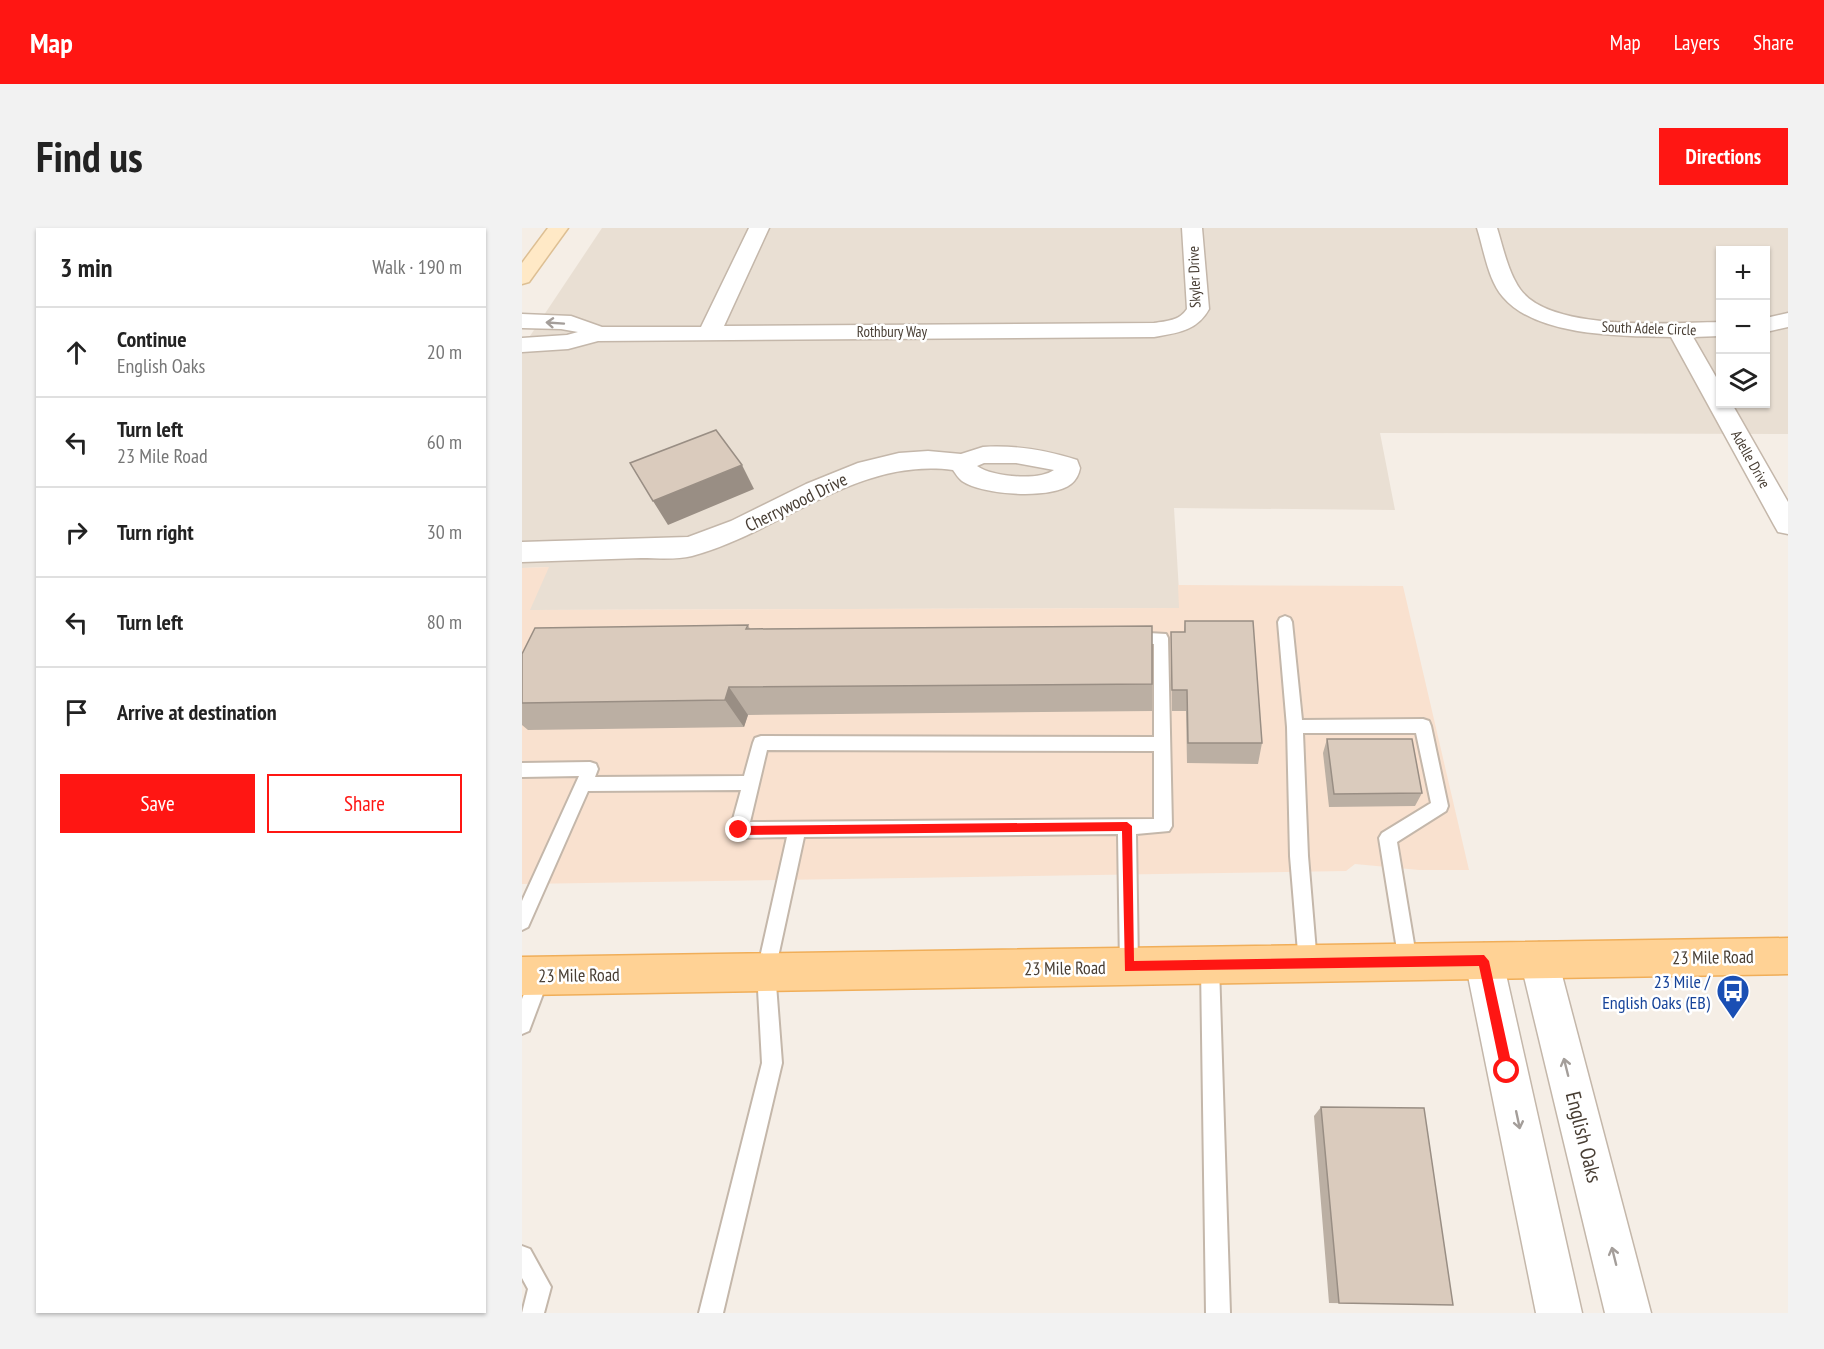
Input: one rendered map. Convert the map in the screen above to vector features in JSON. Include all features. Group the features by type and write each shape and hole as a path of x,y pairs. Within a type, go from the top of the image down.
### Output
{"main road":[{"name":"23 Mile Road","path":"531,976 1788,956"}],"street":[{"path":"522,278 558,228"},
{"path":"710,332 759,228"},
{"name":"Skyler Drive","path":"1187,323 1195,316 1198,309 1192,228"},
{"name":"South Adele Circle","path":"1487,228 1511,293 1525,306 1560,319 1605,328 1716,329"},
{"path":"1770,324 1788,320"},
{"name":"Rothbury Way","path":"522,321 577,325 590,328 597,334"},
{"name":"Rothbury Way","path":"522,345 568,342 597,334 1154,330 1187,323"},
{"name":"Adelle Drive","path":"1678,330 1788,525"},
{"name":"Cherrywood Drive","path":"522,552 688,548 712,542 747,527 806,495 871,468 911,460 963,462 979,456 998,453 1044,458 1068,466"},
{"name":"English Oaks","path":"1539,960 1628,1313"},
{"path":"1484,961 1559,1313"}],"lane":[{"path":"1285,622 1295,727 1299,856 1308,964"},
{"path":"1113,638 1161,638 1163,744 1163,826 739,830 761,743 1163,744"},
{"path":"1295,727 1423,726 1440,806 1388,838 1408,962"},
{"path":"522,770 590,769 522,921"},
{"path":"584,784 752,783"},
{"path":"1127,826 1129,967"},
{"path":"711,1313 772,1063 766,971 797,830"},
{"path":"1210,966 1218,1313"},
{"path":"522,1024 531,976"},
{"path":"522,1257 540,1287 532,1313"}],"shaded area":[{"path":"602,228 1788,228 1788,434 1380,433 1395,510 1174,508 1180,608 529,610 548,567 522,568 522,348"},
{"path":"549,567 530,610 1179,608 1178,585 1403,586 1469,870 1419,870 1355,864 1346,871 522,884 522,568"}],"building":[{"path":"716,430 742,465 653,501 630,463"},
{"path":"1185,621 1253,621 1262,743 1188,743 1187,690 1172,690 1171,632 1185,632"},
{"path":"748,625 746,629 1152,626 1152,684 729,687 725,700 522,703 522,654 535,628"},
{"path":"1327,739 1412,739 1422,793 1334,794"},
{"path":"1321,1107 1424,1108 1453,1305 1339,1303"}],"place":[{"name":"23 Mile / English Oaks (EB)","path":"1733,1020"}],"route":[{"path":"739,830 1127,826 1129,967 1484,961 1507,1071"}]}
